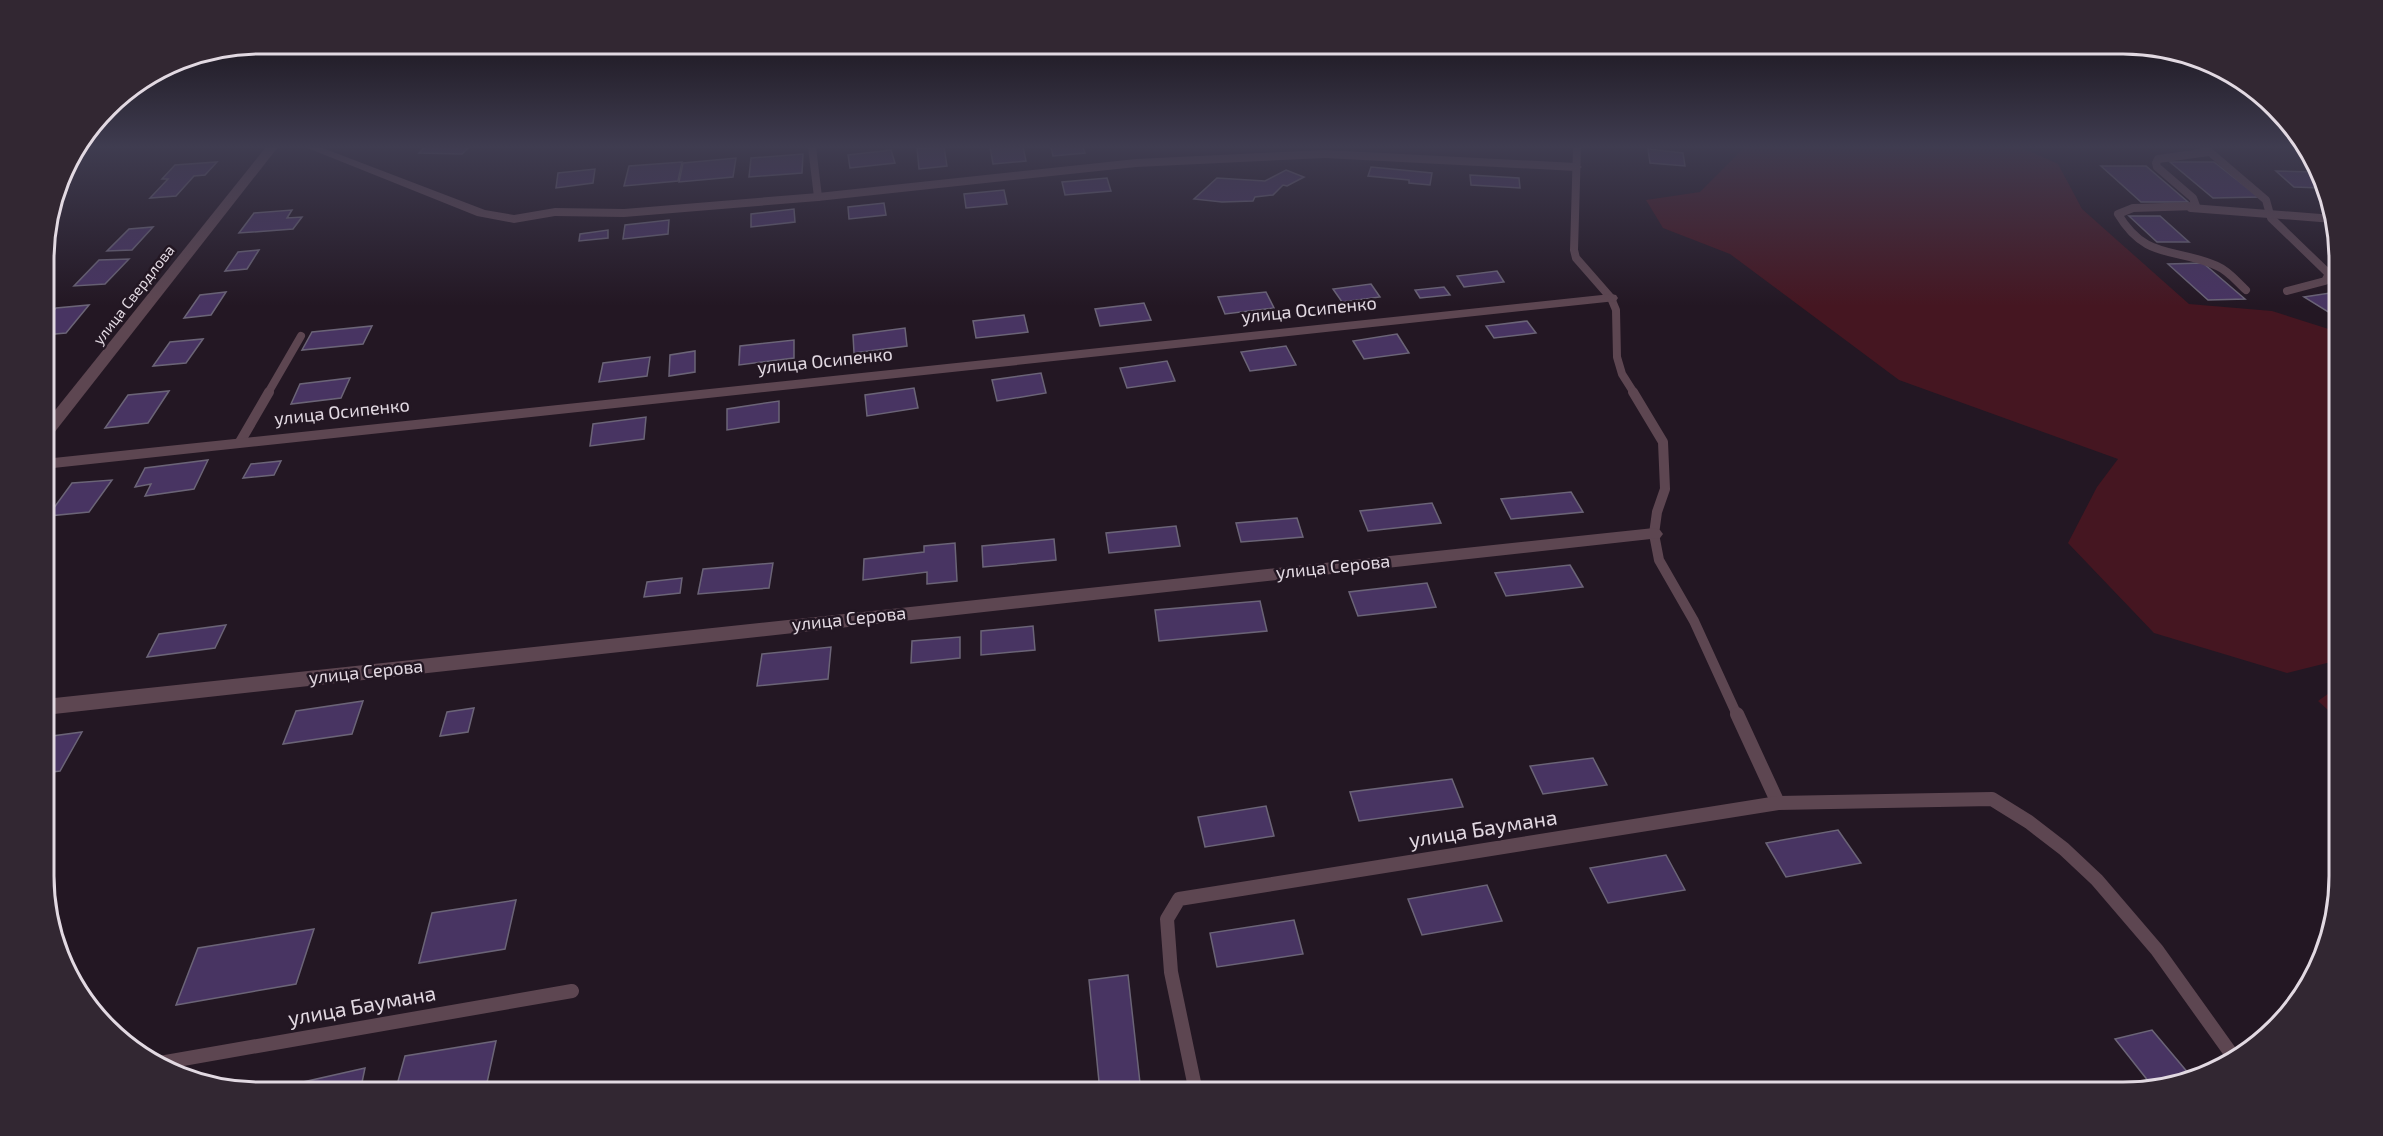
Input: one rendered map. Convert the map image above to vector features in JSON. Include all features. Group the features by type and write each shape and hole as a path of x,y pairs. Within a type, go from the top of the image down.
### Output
{"street":[{"name":"улица Свердлова","path":"54,422 230,200"},
{"path":"452,200 500,218 514,219 561,212 624,213 781,200"},
{"name":"улица Осипенко","path":"54,463 1611,298"},
{"name":"улица Серова","path":"54,706 1654,534"}],"lane":[{"path":"1575,200 1574,250 1576,258 1611,298 1618,322 1617,357 1622,374 1663,442 1665,489 1657,512 1654,534 1659,560 1694,621 1778,803"},
{"path":"2191,208 2196,206 2194,200"},
{"path":"2266,200 2270,213 2329,274 2325,281 2288,291"},
{"path":"2246,290 2220,267 2147,248 2122,223 2118,214 2129,209 2191,208 2324,218"},
{"path":"240,442 301,336"},
{"name":"улица Баумана","path":"1194,1082 1171,972 1167,919 1179,899 1778,803 1992,800 2032,824 2080,865 2134,920 2188,990 2230,1052"},
{"name":"улица Баумана","path":"171,1061 572,991"}],"shaded area":[{"path":"1646,200 2077,200 2082,209 2189,304 2272,311 2329,329 2329,662 2287,673 2154,633 2068,543 2097,487 2118,459 1899,380 1730,254 1663,228"},
{"path":"2329,693 2329,711 2318,701"}],"building":[{"path":"965,200 1006,200 1007,204 966,208"},
{"path":"1203,200 1253,200 1253,201"},
{"path":"2139,200 2186,200 2188,202 2141,202"},
{"path":"884,203 886,215 849,219 848,207"},
{"path":"794,209 795,222 751,227 751,214"},
{"path":"292,210 287,218 302,217 293,229 239,233 254,213"},
{"path":"2129,216 2160,216 2189,242 2157,242"},
{"path":"669,220 668,234 623,239 625,225"},
{"path":"153,227 132,250 107,251 129,229"},
{"path":"608,230 608,238 579,241 580,234"},
{"path":"259,250 247,269 225,271 238,252"},
{"path":"129,259 105,284 74,286 99,260"},
{"path":"2203,263 2245,299 2208,300 2168,264"},
{"path":"1497,271 1504,282 1464,287 1457,276"},
{"path":"1371,284 1380,297 1342,302 1333,289"},
{"path":"1444,287 1450,295 1420,298 1415,290"},
{"path":"226,292 211,315 184,318 200,295"},
{"path":"1266,292 1274,308 1225,314 1218,297"},
{"path":"2329,293 2329,312 2304,297"},
{"path":"1144,303 1151,320 1100,326 1095,309"},
{"path":"89,305 66,333 54,334 54,310 56,308"},
{"path":"1024,315 1028,332 976,338 973,321"},
{"path":"1527,321 1536,333 1494,338 1486,326"},
{"path":"372,326 363,344 302,350 312,332"},
{"path":"905,328 907,346 854,353 853,335"},
{"path":"1397,334 1409,353 1364,359 1353,341"},
{"path":"203,339 186,363 153,366 170,342"},
{"path":"794,340 794,358 739,365 740,346"},
{"path":"1286,346 1296,365 1250,371 1241,352"},
{"path":"695,351 695,372 669,376 670,355"},
{"path":"650,357 647,376 599,382 603,363"},
{"path":"1167,361 1175,381 1127,388 1120,368"},
{"path":"1041,373 1046,393 997,401 992,380"},
{"path":"350,378 341,398 291,404 300,384"},
{"path":"914,388 918,408 867,416 865,395"},
{"path":"169,391 148,423 105,428 128,395"},
{"path":"779,401 779,422 727,430 727,409"},
{"path":"646,417 644,439 590,446 593,424"},
{"path":"208,460 194,489 145,496 151,484 135,487 145,468"},
{"path":"281,461 274,475 243,478 251,464"},
{"path":"112,480 89,512 54,515 54,508 72,483"},
{"path":"1571,492 1583,512 1511,519 1501,499"},
{"path":"1432,503 1441,523 1368,531 1360,511"},
{"path":"1297,518 1303,537 1241,542 1236,523"},
{"path":"1176,526 1180,546 1109,553 1106,533"},
{"path":"1054,539 1056,560 983,567 982,546"},
{"path":"955,543 957,581 927,584 927,572 863,580 864,559 924,552 924,546"},
{"path":"773,563 769,588 698,594 703,569"},
{"path":"1570,565 1583,587 1506,596 1495,573"},
{"path":"682,578 680,593 644,597 647,582"},
{"path":"1427,583 1436,607 1358,616 1349,592"},
{"path":"1260,601 1267,631 1159,641 1155,610"},
{"path":"226,625 215,648 147,657 159,634"},
{"path":"1033,626 1035,650 981,655 981,631"},
{"path":"960,637 960,658 911,663 912,641"},
{"path":"831,647 828,679 757,686 762,654"},
{"path":"363,701 352,734 283,744 296,711"},
{"path":"474,708 468,732 440,736 447,712"},
{"path":"82,732 60,771 54,772 54,736"},
{"path":"1593,758 1607,785 1543,794 1530,766"},
{"path":"1452,779 1463,807 1359,821 1350,792"},
{"path":"1266,806 1274,836 1205,847 1198,817"},
{"path":"1838,830 1861,863 1786,877 1766,843"},
{"path":"1666,855 1685,890 1608,903 1590,868"},
{"path":"1487,885 1502,921 1422,935 1408,899"},
{"path":"516,900 505,949 419,963 432,913"},
{"path":"1294,920 1303,954 1217,967 1210,933"},
{"path":"314,929 296,984 176,1005 198,948"},
{"path":"1128,975 1140,1082 1099,1082 1089,980"},
{"path":"2152,1030 2187,1072 2148,1080 2115,1039"},
{"path":"496,1041 487,1082 398,1082 405,1056"},
{"path":"365,1068 362,1082 303,1082"}]}
